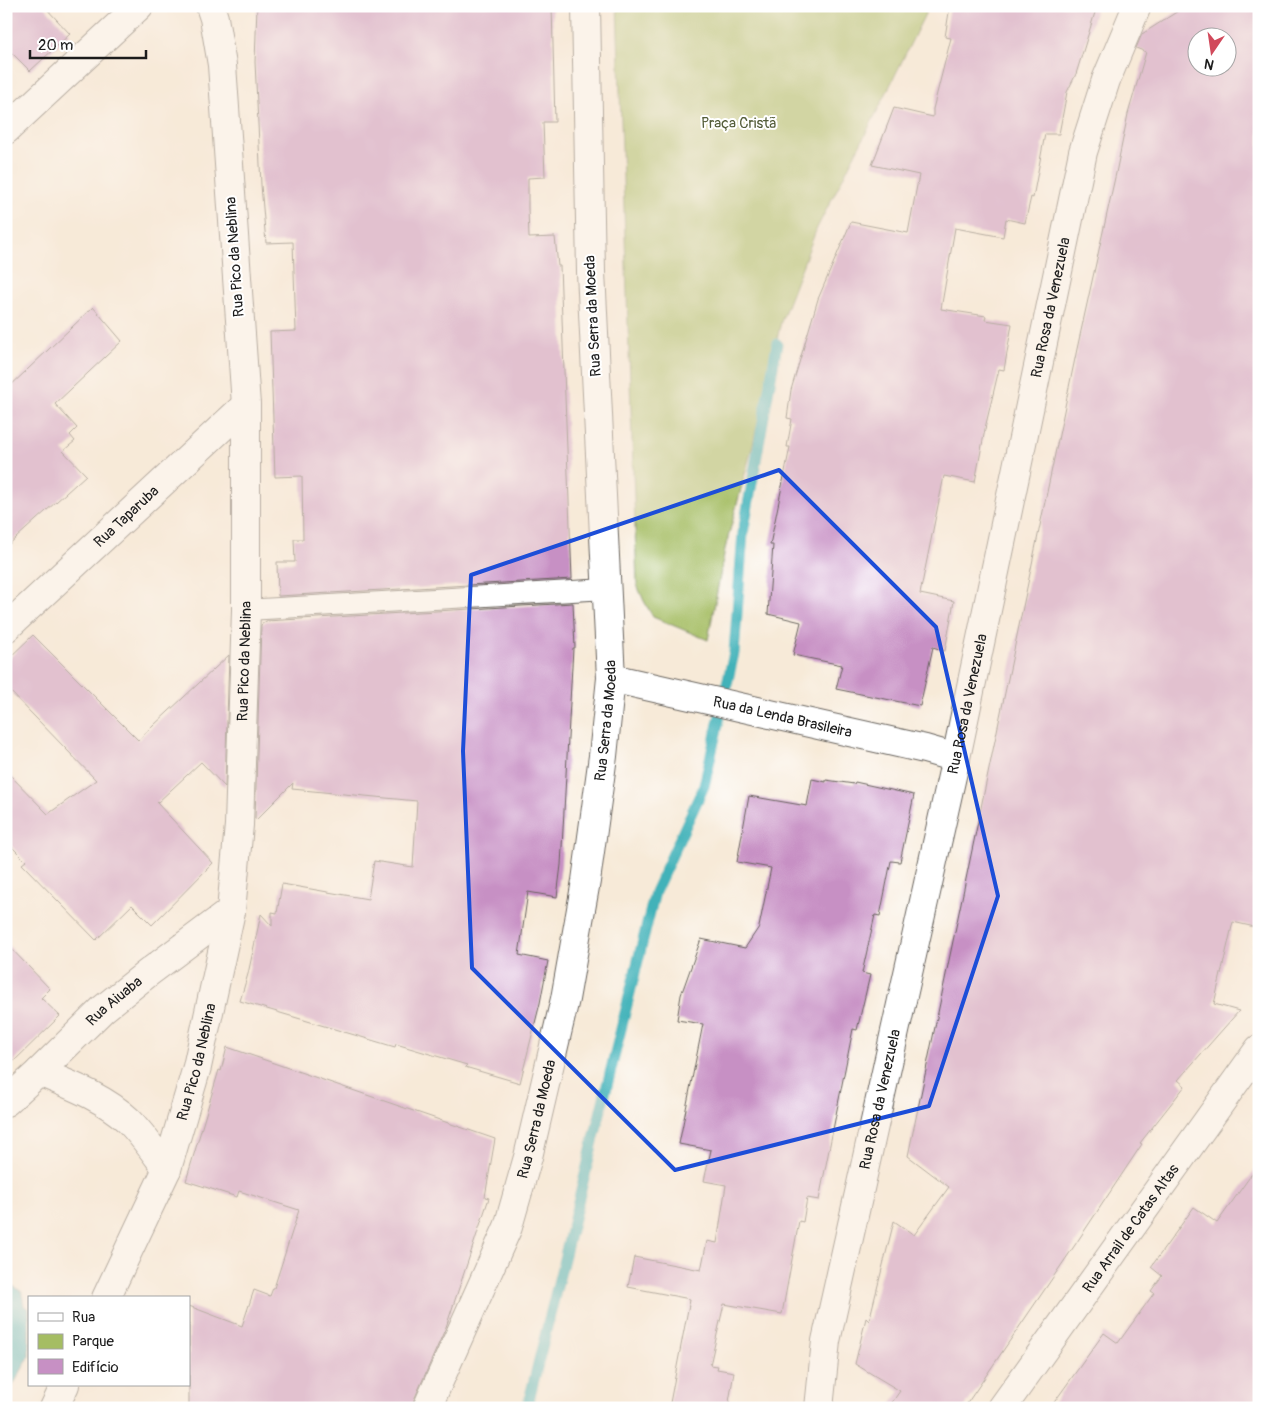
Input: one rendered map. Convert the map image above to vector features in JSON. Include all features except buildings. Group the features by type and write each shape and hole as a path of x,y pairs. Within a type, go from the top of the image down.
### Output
{"street":[{"path":"6,130 139,6"},
{"name":"Rua Pico da Neblina","path":"107,1296 167,1169 197,1067 231,911 238,825 246,610 246,405 222,64 210,6"},
{"name":"Rua Serra da Moeda","path":"427,1408 508,1227 528,1157 565,999 586,881 611,678 590,272 586,6"},
{"name":"Rua Rosa da Venezuela","path":"819,1408 826,1341 956,758 1083,152 1106,80 1137,6"},
{"name":"Rua Taparuba","path":"6,628 246,405"},
{"name":"Rua da Lenda Brasileira","path":"611,678 925,749 956,758"},
{"name":"Rua Aiuaba","path":"6,1102 103,1008 231,911"},
{"name":"Rua Arrail de Catas Altas","path":"1002,1408 1259,1048"},
{"path":"39,1072 77,1088 105,1103 128,1120 167,1169"},
{"path":"54,1408 65,1386"}],"lane":[{"path":"246,610 607,589"}],"highlighted area":[{"path":"779,470 936,627 998,896 929,1106 675,1170 472,968 463,751 471,575"}],"green space":[{"name":"Praça Cristã","path":"617,6 929,6 817,228 781,322 753,444 725,549 708,640 653,617 637,585"}],"water":[{"path":"7,1282 22,1292 24,1306 28,1308 28,1359 6,1398"}],"waterway":[{"path":"527,1408 655,892 704,786 734,653 743,533 777,344"}]}
